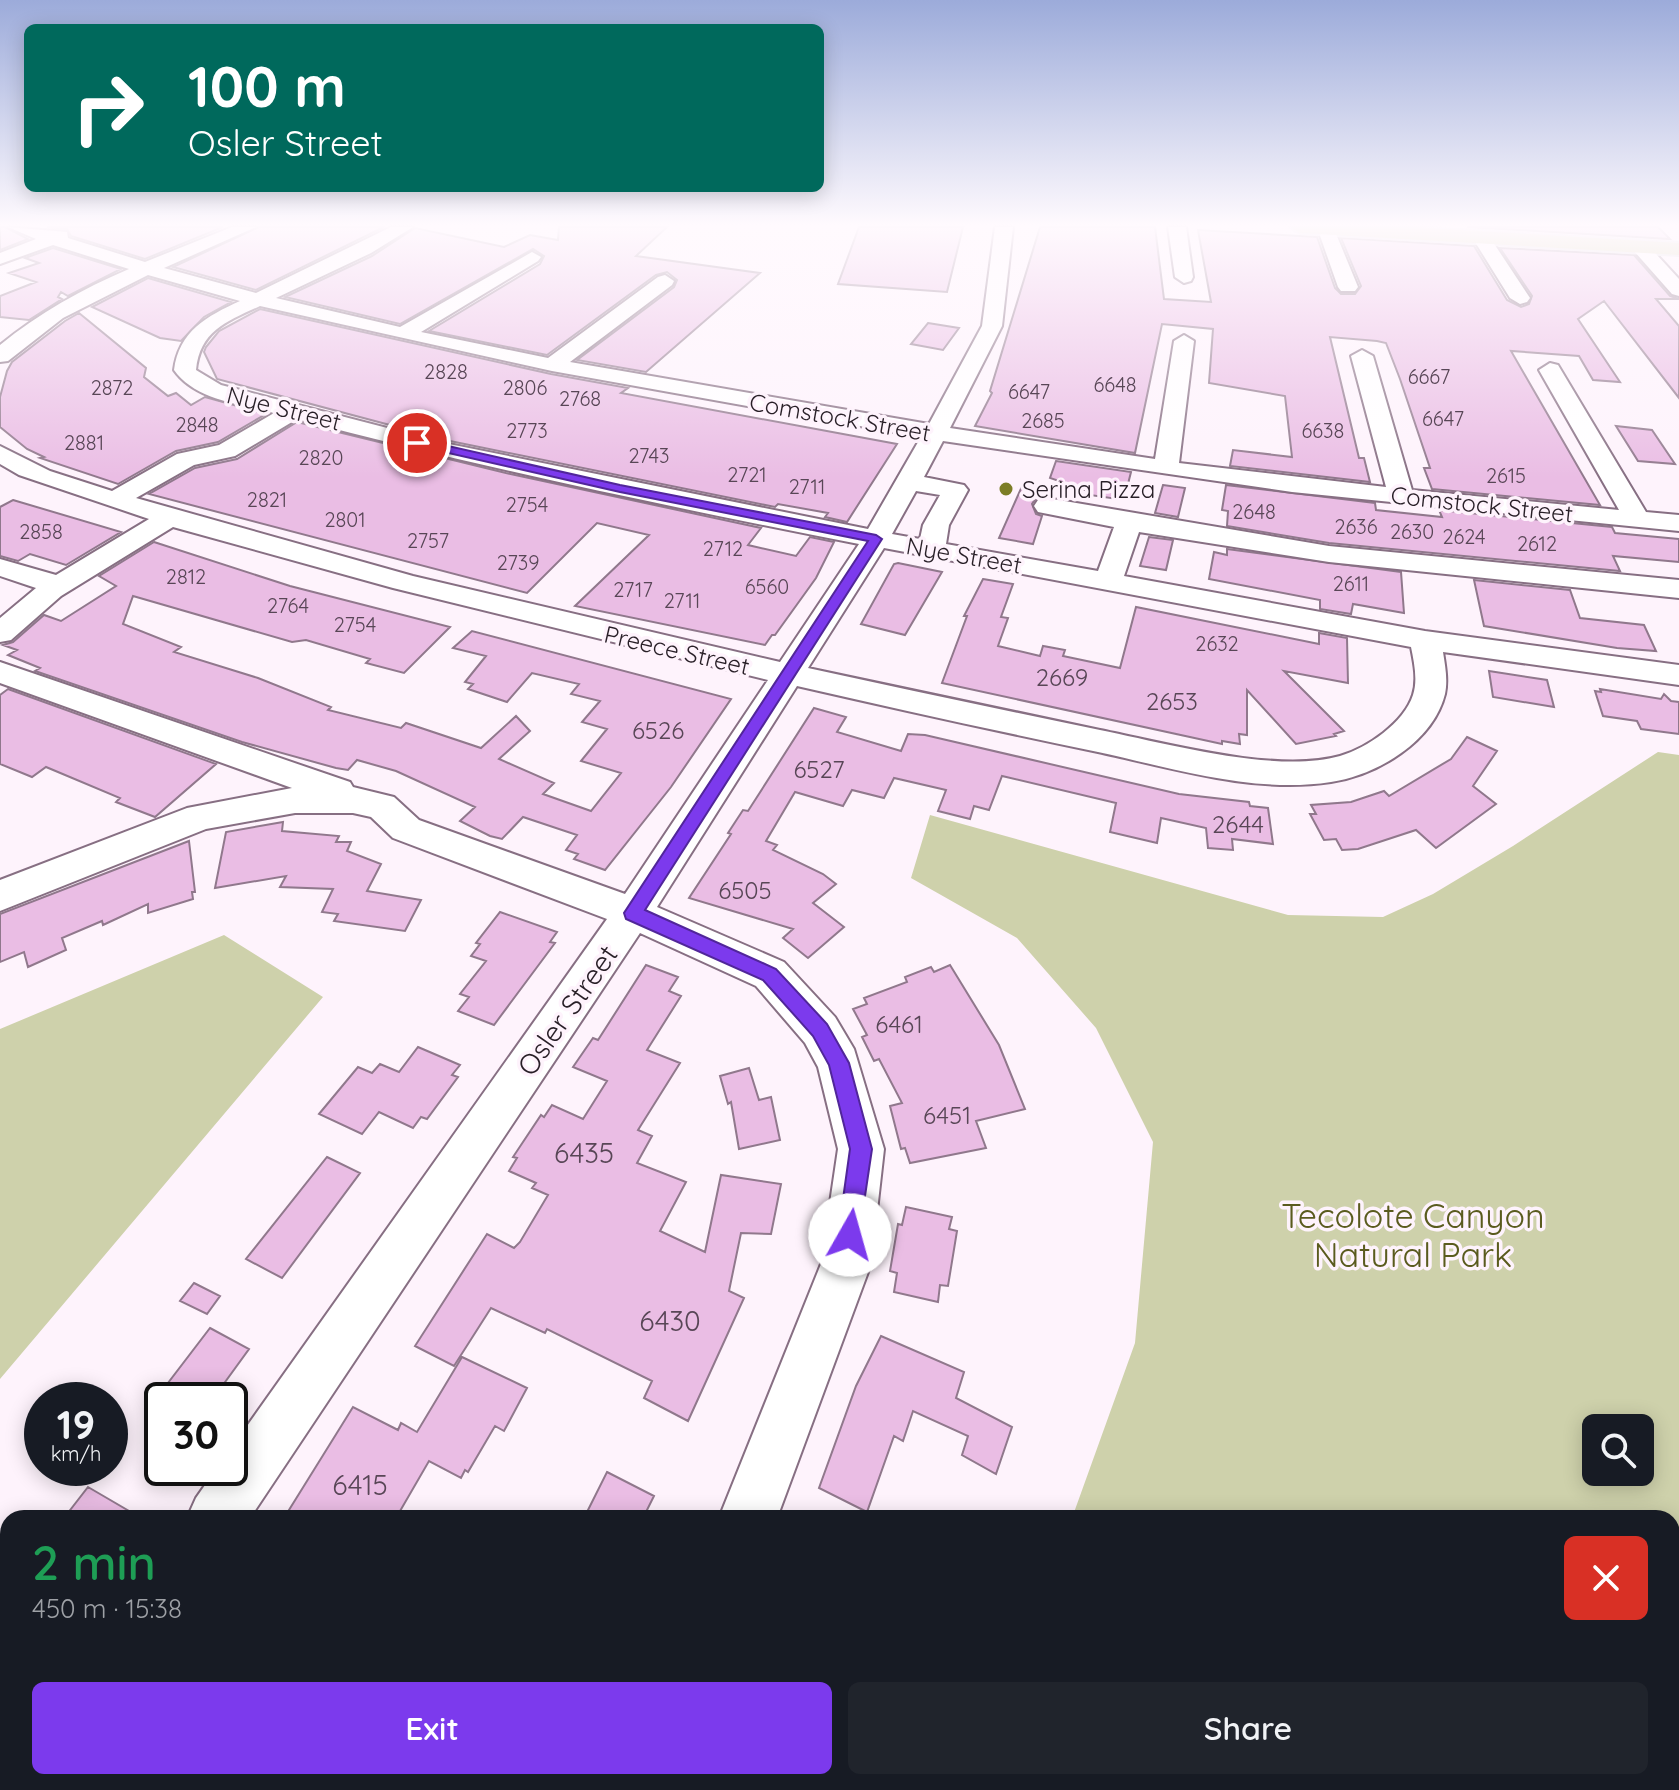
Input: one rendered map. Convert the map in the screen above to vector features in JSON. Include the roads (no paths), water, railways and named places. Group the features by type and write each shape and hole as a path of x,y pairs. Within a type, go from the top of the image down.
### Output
{"street":[{"path":"0,356 23,334 60,311"},
{"name":"Nye Street","path":"235,311 203,330 186,349 185,370 191,378 213,390 476,457 876,539 1425,640 1679,675"},
{"name":"Comstock Street","path":"309,311 552,365 935,460 996,443 1401,497 1679,523"},
{"path":"404,333 442,311"},
{"path":"552,365 625,311"},
{"name":"Osler Street","path":"222,1510 633,913 876,539 935,460 992,326 994,311"},
{"path":"1166,468 1184,341"},
{"path":"1362,356 1401,497"},
{"path":"1550,370 1638,520"},
{"path":"115,500 186,459 226,451 295,410"},
{"path":"932,549 936,525 955,490 935,460 984,455 996,443"},
{"name":"Preece Street","path":"0,453 23,470 49,481 168,519 451,597 786,675 1207,764 1278,772 1334,770 1382,750 1414,725 1430,694 1425,640"},
{"path":"1047,506 1329,554 1679,589"},
{"path":"0,633 51,590 168,519"},
{"path":"1108,581 1129,522"},
{"path":"0,567 46,581 51,590"},
{"path":"0,672 382,806 406,829 633,913 770,974 820,1030 839,1063 861,1149 846,1264 751,1510"},
{"path":"0,896 200,817 295,800 353,800 382,806"}],"place":[{"name":"Serina Pizza","path":"1006,489"}],"park label":[{"name":"Tecolote Canyon Natural Park","path":"1413,1234"}]}
